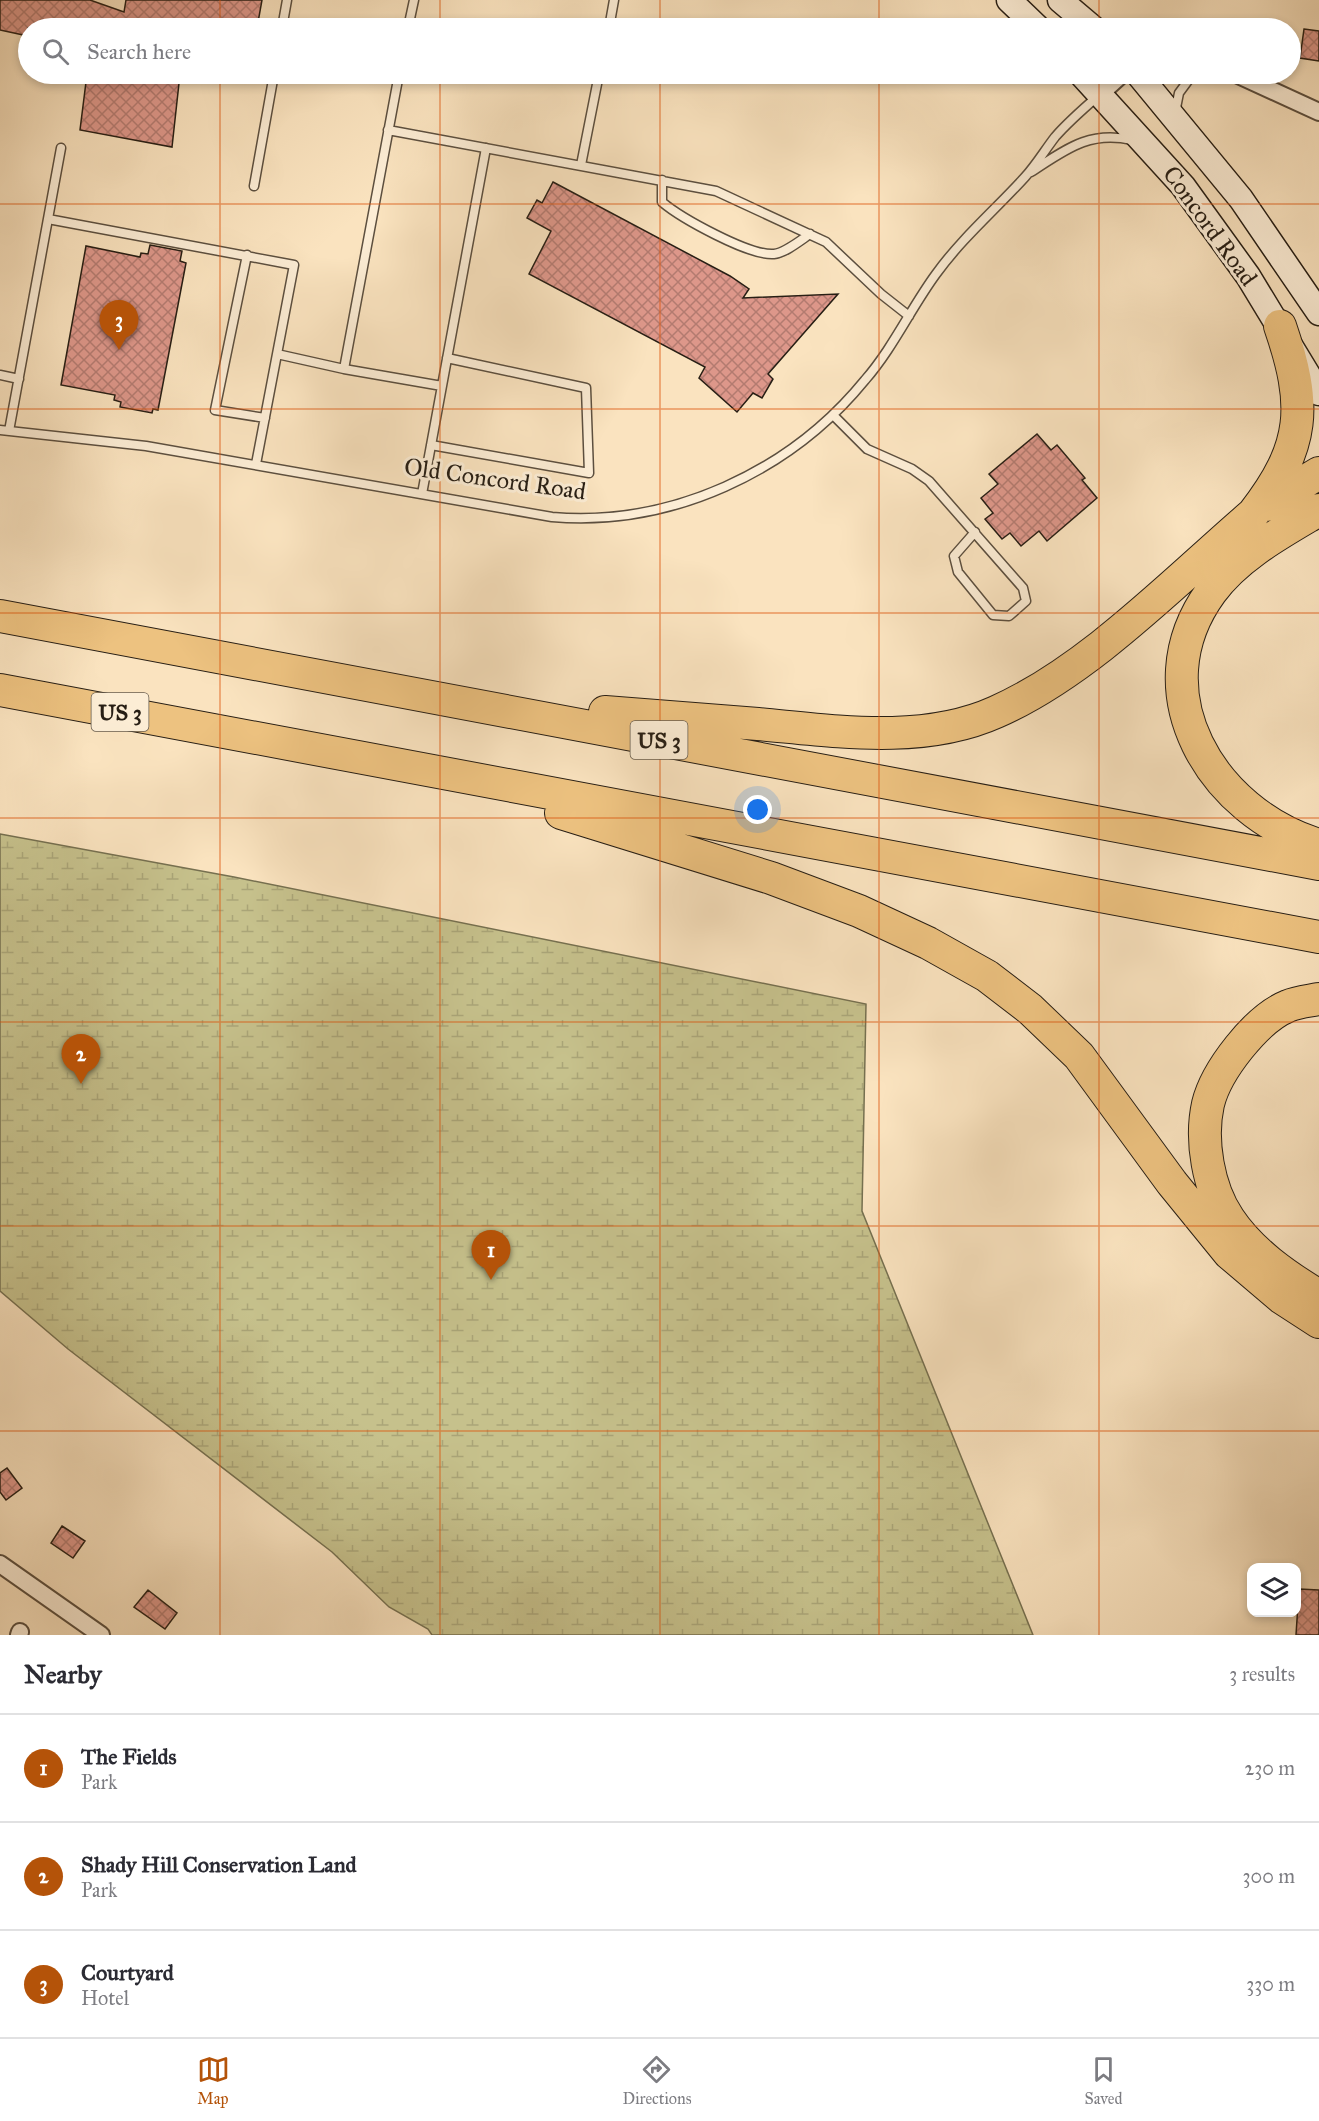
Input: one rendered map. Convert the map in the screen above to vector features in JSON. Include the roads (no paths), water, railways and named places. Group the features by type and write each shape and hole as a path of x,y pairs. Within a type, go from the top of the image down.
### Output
{"highway":[{"path":"1253,514 1279,477 1289,456 1299,419 1296,379 1280,326"},
{"path":"450,701 832,731 892,733 962,723 1004,708 1074,667 1253,514 1280,495 1319,473"},
{"path":"1319,510 1285,530 1230,571 1212,590 1199,610 1188,634 1182,664 1183,704 1197,748 1222,783 1272,824 1319,845"},
{"path":"1285,530 1319,524"},
{"name":"US 3","path":"0,616 1319,864"},
{"name":"US 3","path":"0,690 1319,937"},
{"path":"414,768 771,878 859,911 928,943 987,976 1030,1009 1079,1056 1172,1183 1229,1253 1282,1298 1319,1322"},
{"path":"1319,999 1287,1006 1251,1032 1231,1058 1209,1102 1204,1136 1211,1176 1228,1217 1253,1249 1319,1296"}],"main road":[{"path":"1009,0 1028,18"},
{"path":"1060,0 1081,18"},
{"name":"Concord Road","path":"1090,84 1149,145 1226,245 1280,326 1319,393"},
{"name":"Concord Road","path":"1147,84 1241,199 1319,313"}],"street":[{"name":"Old Concord Road","path":"1100,94 1111,84"},
{"path":"1258,84 1319,112"},
{"path":"0,1564 101,1635"}],"lane":[{"path":"284,18 287,0"},
{"path":"410,18 414,0"},
{"path":"611,18 614,0"},
{"path":"254,186 272,84"},
{"path":"344,369 397,84"},
{"path":"581,165 598,84"},
{"path":"1175,117 1179,93 1186,84"},
{"name":"Old Concord Road","path":"5,431 120,442 564,518 604,517 646,512 698,497 749,475 792,451 833,415 878,365 949,257 1026,176 1056,136 1100,94"},
{"path":"387,130 716,191 810,234 836,250 881,294 909,316"},
{"name":"Old Concord Road","path":"1026,176 1089,139 1118,137 1149,145"},
{"path":"5,431 19,379 61,148"},
{"path":"422,494 486,148"},
{"path":"662,180 662,202 674,212 758,253 776,254 810,234"},
{"path":"48,219 294,265 256,465"},
{"path":"247,255 215,410 265,418"},
{"path":"277,354 344,369 441,386"},
{"path":"431,445 589,473 586,388 447,358"},
{"path":"0,375 19,379"},
{"path":"833,415 858,442 879,455 912,470 937,488 975,532 1023,588 1026,601 1009,616 993,615 958,572 954,556 975,532"}],"place":[{"name":"Courtyard","path":"119,350"},
{"name":"Shady Hill Conservation Land","path":"81,1084"},
{"name":"The Fields","path":"491,1280"}]}
